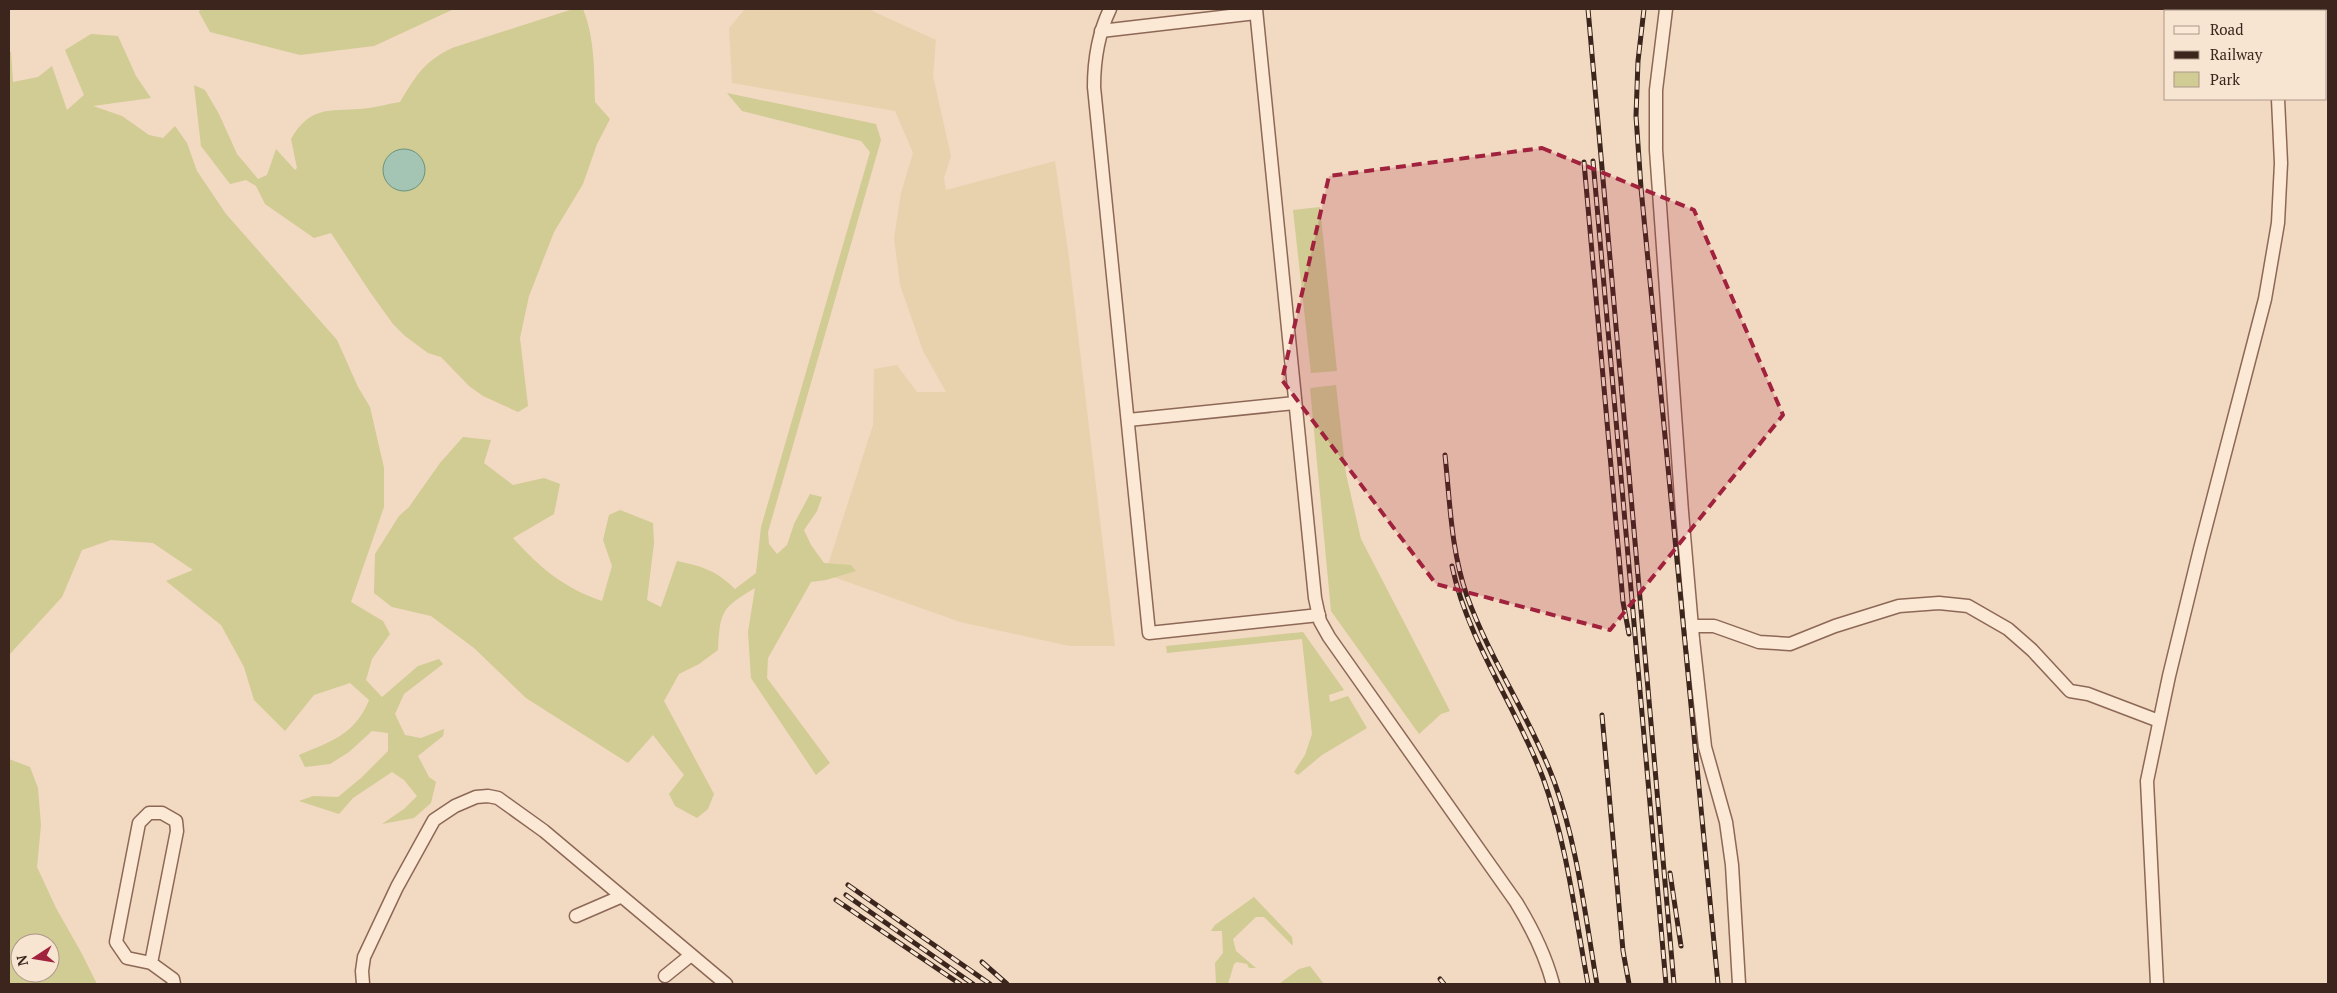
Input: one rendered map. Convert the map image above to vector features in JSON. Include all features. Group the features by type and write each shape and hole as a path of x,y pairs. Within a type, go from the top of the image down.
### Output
{"street":[{"path":"1110,9 1101,31 1094,66 1094,87 1149,633 1319,615"},
{"path":"1666,9 1656,90 1656,150 1682,512 1705,747 1726,822 1732,865 1739,984"},
{"path":"1101,31 1256,11 1315,598 1319,615 1329,636 1516,902 1537,938 1547,960 1553,984"},
{"path":"2157,984 2147,781 2200,549 2265,299 2278,223 2281,163 2278,100"},
{"path":"1128,420 1296,403"},
{"path":"1692,626 1714,626 1759,642 1790,644 1835,626 1899,606 1940,604 1968,606 2008,629 2032,650 2070,690 2088,694 2160,721"},
{"path":"363,984 364,958 398,887 434,820 455,806 476,797 488,796 498,798 544,831 620,897 726,984"},
{"path":"151,962 177,831 176,821 162,813 149,813 139,823 116,942 127,958 151,962 173,979 174,984"},
{"path":"576,916 620,897"},
{"path":"665,976 690,955"}],"highlighted area":[{"path":"1542,148 1694,210 1783,415 1610,630 1436,584 1282,380 1329,176"}],"shaded area":[{"path":"745,9 868,9 936,40 933,76 951,156 944,178 946,190 1055,161 1068,250 1115,646 1069,646 960,622 825,574 873,425 874,369 897,365 917,392 946,392 923,351 900,285 894,238 901,193 913,153 895,111 732,83 729,28"},
{"path":"404,149 419,155 425,170 419,185 404,191 389,185 383,170 389,155"}],"green space":[{"path":"200,9 454,9 374,46 300,55 210,32 199,12"},
{"path":"573,9 583,9 587,20 593,55 595,102 610,119 597,144 583,184 554,232 529,296 520,338 528,406 518,412 483,396 469,386 441,357 428,353 405,336 393,324 370,292 331,233 314,238 265,204 256,186 246,180 230,184 201,146 194,85 205,90 219,114 237,154 258,179 267,175 276,149 295,170 297,168 291,139 298,128 313,116 321,112 366,108 400,102 421,70 442,53 452,48"},
{"path":"91,34 118,36 136,76 151,98 93,106 122,116 149,135 163,138 175,126 187,143 197,171 226,214 337,340 358,387 370,407 384,468 384,507 351,602 383,621 390,634 372,659 366,680 382,697 418,666 439,659 443,664 404,694 395,714 405,735 421,738 444,729 443,736 418,756 429,777 436,782 431,803 414,818 382,824 404,809 417,796 404,780 392,772 353,798 339,814 299,801 313,796 338,797 361,778 388,751 388,733 372,731 349,752 330,764 305,767 299,755 331,741 349,729 364,712 369,700 350,683 314,695 285,731 254,700 244,667 221,625 166,581 193,570 153,543 111,540 82,550 62,597 9,655 9,52 11,52 13,82 38,77 52,66 67,110 84,95 65,50"},
{"path":"727,93 876,124 881,140 768,532 769,544 777,554 787,545 794,524 810,494 822,497 817,511 804,530 811,545 824,563 851,565 856,571 826,580 811,582 768,658 767,678 830,763 816,775 751,678 748,632 755,588 736,600 725,612 720,626 718,650 699,664 679,674 664,701 714,794 708,809 697,818 675,806 669,794 684,775 653,735 628,763 526,698 474,648 431,616 392,607 374,593 375,554 399,516 409,507 440,463 463,437 491,440 484,463 513,485 544,478 560,484 554,514 513,538 553,576 588,596 602,601 612,566 603,540 609,515 620,510 653,523 654,543 647,600 661,607 677,561 709,570 735,589 756,573 761,527 870,152 861,141 742,111"},
{"path":"1320,207 1337,371 1311,373 1293,210"},
{"path":"1336,385 1346,474 1361,539 1450,711 1441,714 1419,734 1331,611 1310,388"},
{"path":"1303,632 1344,690 1329,695 1330,702 1348,696 1367,728 1322,755 1298,775 1294,772 1305,755 1312,734 1302,639 1167,653 1166,646"},
{"path":"9,759 30,767 38,788 41,825 37,867 56,908 97,984 9,984"},
{"path":"1254,897 1292,937 1293,946 1264,917 1256,917 1233,939 1236,951 1256,968 1249,968 1247,964 1237,962 1234,964 1228,984 1216,984 1215,963 1223,953 1222,931 1211,931 1215,925"},
{"path":"1310,966 1324,984 1279,984 1299,969"}],"railway":[{"path":"1588,9 1674,984"},
{"path":"1644,9 1638,61 1636,116 1641,188 1718,984"},
{"path":"1593,161 1666,984"},
{"path":"1584,162 1623,602 1629,634"},
{"path":"1445,455 1454,544 1462,579 1476,620 1534,734 1554,781 1575,856 1597,984"},
{"path":"1452,566 1459,594 1469,621 1520,725 1543,778 1558,828 1570,880 1588,984"},
{"path":"1602,715 1623,951 1629,984"},
{"path":"1670,873 1681,946"},
{"path":"848,885 990,984"},
{"path":"846,895 973,984"},
{"path":"836,900 960,984"},
{"path":"982,962 1007,984"},
{"path":"1440,979 1444,984"}]}
